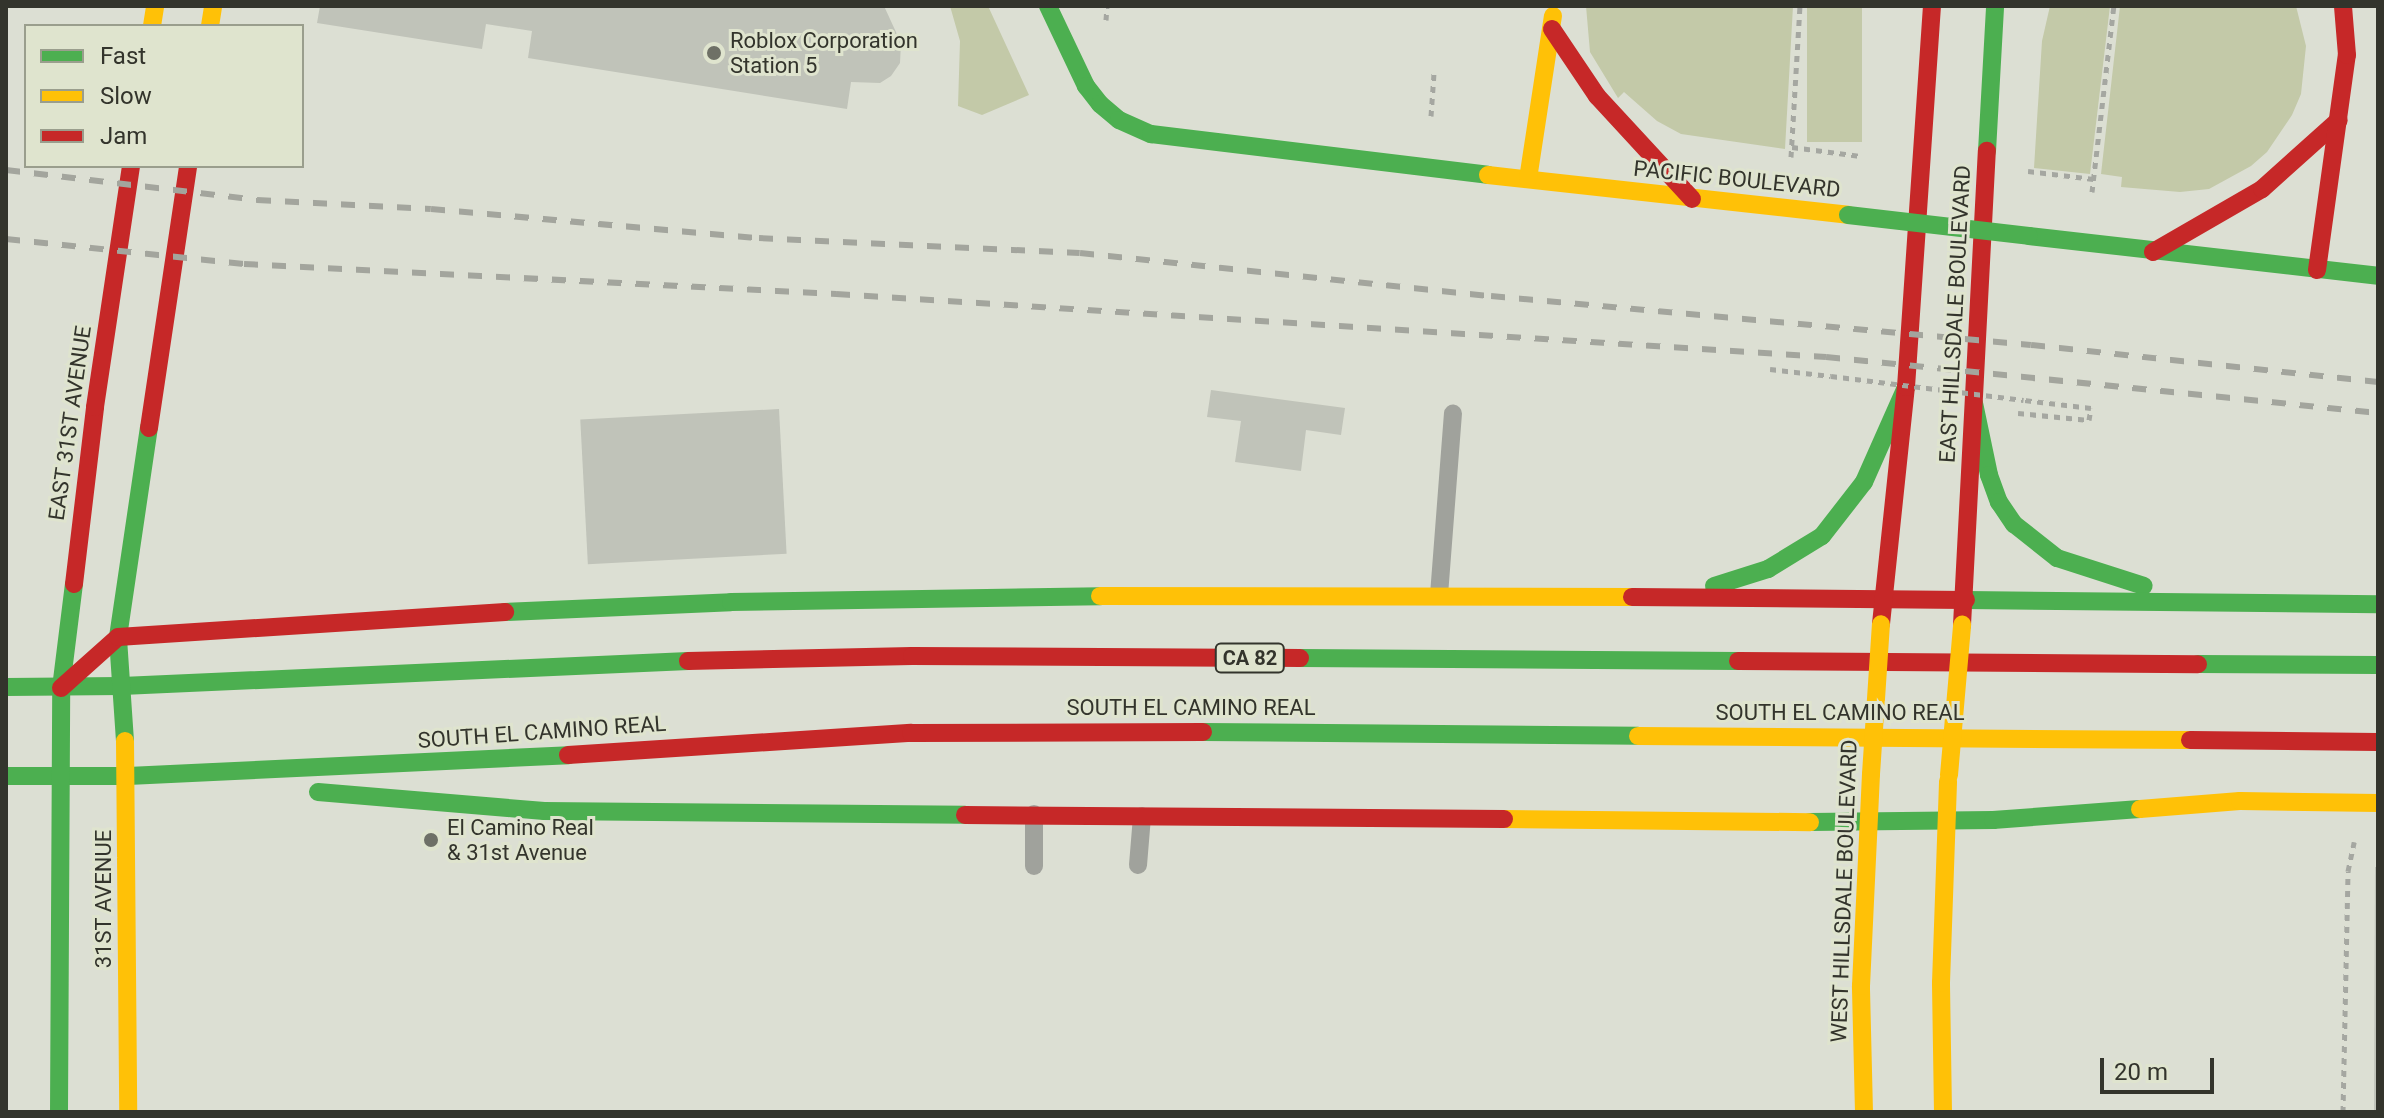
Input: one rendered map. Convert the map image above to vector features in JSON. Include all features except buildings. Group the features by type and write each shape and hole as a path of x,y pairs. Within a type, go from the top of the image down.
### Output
{"main road":[{"name":"PACIFIC BOULEVARD","path":"1048,6 1086,86 1100,104 1119,120 1151,134 1320,157 2378,276"},
{"path":"1528,179 1554,6"},
{"name":"EAST HILLSDALE BOULEVARD","path":"1881,624 1906,387 1932,6"},
{"name":"EAST HILLSDALE BOULEVARD","path":"1946,822 1962,625 1995,6"},
{"path":"2317,270 2347,55 2343,6"},
{"path":"1912,22 1924,115"},
{"path":"1552,29 1597,96 1692,199"},
{"path":"1990,111 2011,41"},
{"path":"2153,252 2262,189 2298,160 2339,120"},
{"name":"EAST 31ST AVENUE","path":"61,688 95,407 131,168"},
{"path":"122,686 118,637 188,168"},
{"path":"1674,597 1768,569 1822,536 1843,513 1864,482 1906,387"},
{"path":"1974,403 1989,475 1999,502 2034,543 2057,558 2115,580 2213,602"},
{"path":"61,688 118,637 209,633 360,619 731,602 1044,596 1439,595 2378,604"},
{"name":"WEST HILLSDALE BOULEVARD","path":"1864,1112 1861,986 1867,822 1881,624"},
{"name":"CA 82","path":"6,687 122,686 721,660 912,656 2378,665"},
{"name":"31ST AVENUE","path":"122,686 128,776 128,1112"},
{"name":"31ST AVENUE","path":"59,1112 63,776 61,688"},
{"name":"SOUTH EL CAMINO REAL","path":"6,776 128,776 417,765 911,733 1103,731 2378,742"},
{"path":"128,776 271,788"},
{"path":"302,791 544,811 1142,813 1867,822 1946,822 2179,804 2378,803"},
{"path":"1943,1112 1946,822"}],"lane":[{"path":"1439,595 1453,414"},
{"path":"1138,865 1142,813"},
{"path":"1034,814 1034,866"}],"path":[{"path":"1106,20 1107,6"},
{"path":"1791,157 1800,6"},
{"path":"2092,192 2114,6"},
{"path":"1431,116 1434,73"},
{"path":"1792,147 1860,156"},
{"path":"2028,171 2094,179"},
{"path":"1770,369 2091,408 2089,420 2009,412"},
{"path":"2343,1112 2348,871 2355,837"}],"green space":[{"path":"950,6 988,6 1029,95 982,115 958,106 960,41"},
{"path":"1586,6 1793,6 1785,149 1681,134 1657,121 1624,92 1618,98 1590,52"},
{"path":"1807,6 1862,6 1862,142 1807,142"},
{"path":"2050,6 2110,6 2090,174 2034,168 2042,41"},
{"path":"2120,6 2296,6 2306,46 2301,94 2292,115 2267,152 2251,166 2209,189 2180,192 2121,187 2122,177 2101,174"}],"railway":[{"path":"6,170 257,200 431,209 759,238 1080,253 1491,296 2031,345 2378,382"},
{"path":"6,239 244,264 836,294 1826,357 2378,413"}],"traffic: fast":[{"path":"1048,6 1086,86 1100,104 1119,120 1151,134 1488,175"},
{"path":"1987,151 1995,6"},
{"path":"1848,215 2029,236"},
{"path":"2029,236 2378,276"},
{"path":"1714,586 1768,569 1822,536 1864,482 1906,387"},
{"path":"1974,403 1989,475 1999,502 2014,524 2057,558 2144,586"},
{"path":"125,741 118,637 149,428"},
{"path":"59,1112 61,688 74,584"},
{"path":"505,612 731,602 1100,596"},
{"path":"1966,600 2378,604"},
{"path":"1300,658 1738,661"},
{"path":"6,687 122,686 688,661"},
{"path":"2198,664 2378,665"},
{"path":"1203,732 1638,736"},
{"path":"6,776 128,776 568,755"},
{"path":"318,792 544,811 965,815"},
{"path":"1810,822 1993,820 2140,809"}],"traffic: slow":[{"path":"152,24 155,6"},
{"path":"210,24 213,6"},
{"path":"1528,179 1553,16"},
{"path":"1488,175 1848,215"},
{"path":"1100,596 1632,597"},
{"path":"1871,774 1881,624"},
{"path":"1949,775 1962,625"},
{"path":"1638,736 2190,740"},
{"path":"125,741 128,1112"},
{"path":"1864,1112 1861,986 1871,774"},
{"path":"1943,1112 1941,983 1948,781"},
{"path":"2140,809 2240,801 2378,803"},
{"path":"1504,819 1810,822"}],"traffic: jam":[{"path":"1881,624 1906,387 1932,6"},
{"path":"2317,270 2347,55 2343,6"},
{"path":"1552,29 1597,96 1692,199"},
{"path":"2153,252 2262,189 2339,120"},
{"path":"1962,625 1987,151"},
{"path":"74,584 95,407 131,168"},
{"path":"149,428 188,168"},
{"path":"1632,597 1966,600"},
{"path":"61,688 118,637 505,612"},
{"path":"688,661 912,656 1300,658"},
{"path":"1738,661 2198,664"},
{"path":"568,755 911,733 1203,732"},
{"path":"2190,740 2378,742"},
{"path":"965,815 1504,819"}],"place":[{"name":"Roblox Corporation Station 5","path":"714,53"},
{"name":"El Camino Real & 31st Avenue","path":"431,840"}]}
